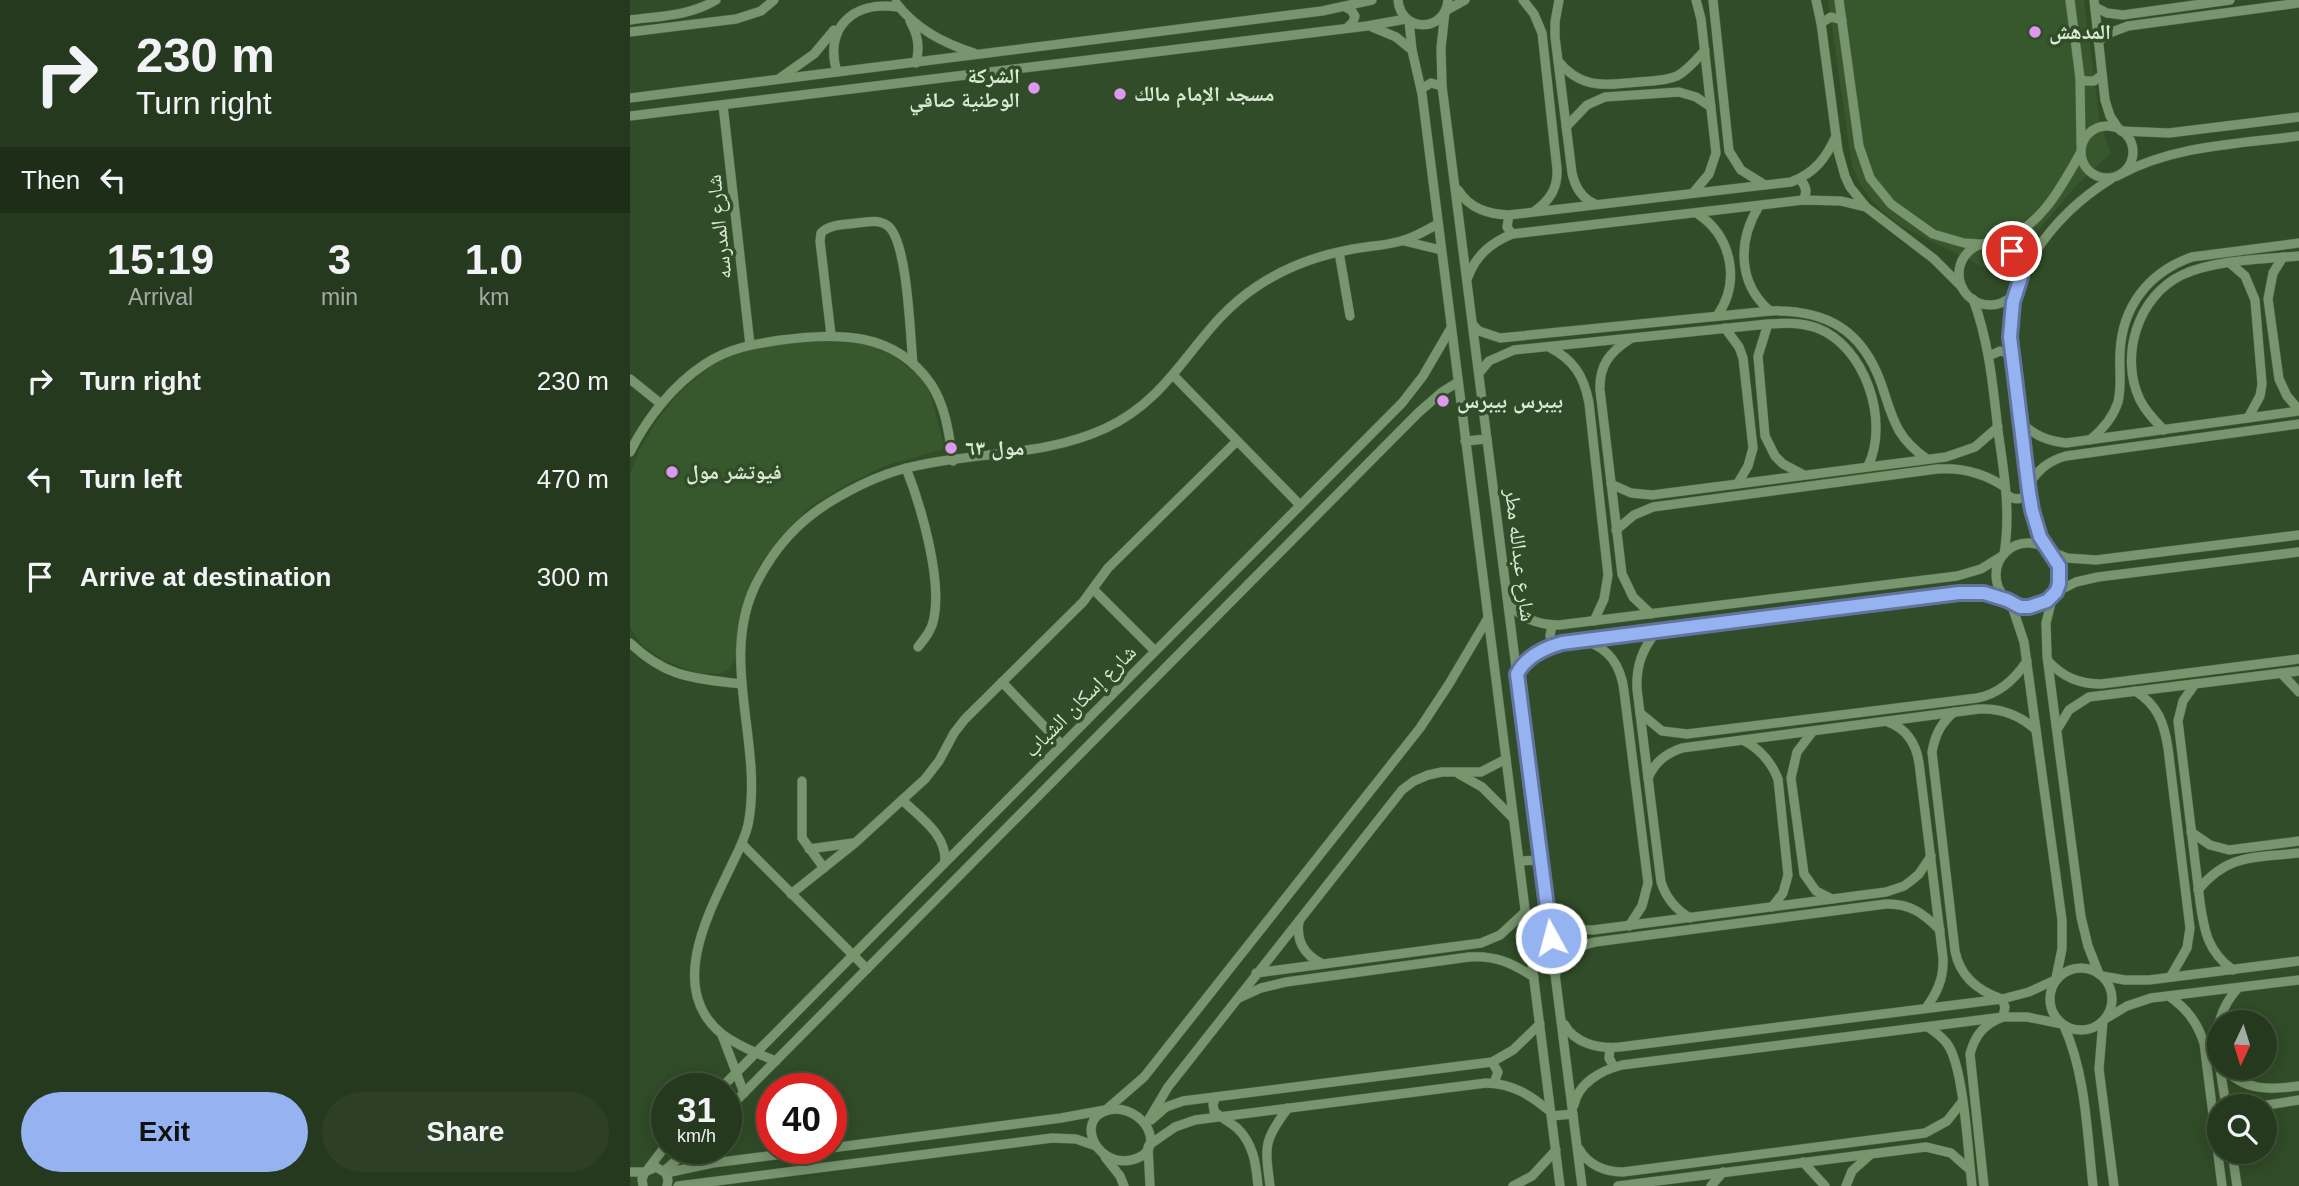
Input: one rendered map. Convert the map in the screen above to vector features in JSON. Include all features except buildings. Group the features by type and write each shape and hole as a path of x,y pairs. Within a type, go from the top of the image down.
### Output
{"street":[{"path":"630,20 678,14 695,10 716,0"},
{"path":"630,32 743,18 761,11 774,0"},
{"path":"1322,11 1335,0"},
{"path":"1373,0 1322,11 630,99 631,116 1407,20 1420,25 1432,24 1465,0"},
{"name":"شارع عبدالله مطر","path":"1398,0 1400,11 1407,20 1421,89 1560,1186"},
{"name":"شارع عبدالله مطر","path":"1448,0 1441,48 1442,86 1582,1186"},
{"path":"1523,0 1534,13 1542,33 1558,175 1549,199 1534,212"},
{"path":"1559,0 1555,32 1572,173 1582,196 1596,205"},
{"path":"1816,0 1836,136 1845,176 1866,207 1944,268 1973,299 1983,304 1994,305 2013,295 2038,247 2060,219 2084,197 2117,176 2162,156 2299,136"},
{"path":"1839,0 1859,146 1870,178 1891,204 1917,224 1948,240 1996,243 2017,235 2046,207 2089,134 2095,129 2103,127 2157,134 2299,117"},
{"path":"2070,0 2080,78 2082,160 2091,173 2098,176 2117,176 2132,161 2132,144 2107,108 2095,3"},
{"path":"2095,3 2107,13 2123,15 2231,0"},
{"path":"777,80 814,54 842,18 858,5 868,1 896,3 909,18 933,37 979,55"},
{"path":"2098,41 2128,26 2299,3"},
{"path":"1693,193 1709,174 1716,153 1698,5 1713,4 1729,151 1741,170 1765,185"},
{"path":"837,72 834,43 848,5"},
{"path":"1345,7 1351,10 1354,16 1353,22 1347,28"},
{"path":"1821,23 1831,17 1842,20"},
{"path":"909,18 918,37 916,62"},
{"path":"1367,26 1396,37 1412,50"},
{"path":"1542,33 1549,30 1555,32"},
{"path":"1080,42 1082,62"},
{"path":"1558,61 1582,81 1603,85 1669,79 1685,70 1705,50"},
{"path":"2080,78 2089,82 2102,75"},
{"path":"1669,79 1672,85 1670,92"},
{"path":"1421,89 1431,83 1442,86"},
{"path":"1603,85 1601,92 1605,97"},
{"path":"1831,93 1851,91"},
{"path":"1566,128 1587,106 1605,97 1670,92 1688,94 1711,107"},
{"name":"شارع المدرسه","path":"723,105 750,345"},
{"path":"2189,131 2186,141 2192,150"},
{"path":"1456,187 1463,198 1483,212 1509,215 1765,185 1799,179 1818,166 1826,157 1836,136"},
{"path":"1716,153 1725,156 1729,151"},
{"path":"1558,175 1565,177 1572,173"},
{"path":"1799,179 1806,191 1803,200"},
{"path":"1648,199 1650,218"},
{"path":"1468,278 1479,256 1512,234 1803,200 1828,200 1866,207"},
{"path":"1759,206 1746,233 1744,262 1755,295 1770,311"},
{"path":"2046,207 2060,219"},
{"path":"1698,214 1717,230 1730,263 1728,294 1717,316"},
{"path":"1509,215 1507,228 1512,234"},
{"path":"831,335 821,233 830,227 873,221 884,224 896,237 903,264 913,364"},
{"path":"776,1061 722,1034 702,1007 694,974 696,959 714,903 742,844 747,826 751,791 741,684 741,645 748,603 765,567 778,548 814,512 874,479 906,468 1046,447 1103,429 1147,403 1174,376 1213,325 1245,294 1283,271 1339,252 1404,241 1438,224"},
{"path":"1907,238 1917,224"},
{"path":"1404,241 1441,250"},
{"path":"1996,243 2012,251 2018,259 2020,282 2010,319 2011,354 2020,422 2035,524 2048,551 2059,566 2060,575 2046,623 2048,658 2081,917 2088,946 2101,975 2111,989 2112,1005 2104,1020 2099,1057 2114,1186"},
{"path":"2090,440 2107,423 2120,389 2120,352 2125,322 2138,294 2156,276 2177,262 2193,257 2299,243"},
{"path":"1962,287 1959,277 1964,257 1970,249 1980,244"},
{"path":"1339,252 1350,316"},
{"path":"2164,430 2147,411 2135,387 2132,364 2134,338 2144,309 2154,296 2181,275 2197,269 2299,256"},
{"path":"2020,422 2036,435 2066,443 2299,410 2282,388 2276,369 2268,299 2273,273 2283,257"},
{"path":"1730,263 1744,262"},
{"path":"2231,264 2245,276 2255,300 2263,372 2260,396 2248,418"},
{"path":"2255,300 2261,297 2268,299"},
{"path":"1973,299 1989,356 2006,491 2007,526 1996,579 2021,629 2027,659 2062,920 2062,949 2049,1003 2073,1048 2081,1082 2093,1186"},
{"path":"1473,325 1489,336 1512,337 1770,311 1805,313 1835,323 1859,342 1875,369 1899,433 1927,459"},
{"path":"1804,324 1805,313"},
{"path":"1695,318 1696,331"},
{"path":"1768,324 1760,345 1758,368 1765,436 1775,456 1803,474"},
{"path":"1479,374 1489,360 1514,350 1768,324 1804,324 1829,334 1850,351 1863,375 1875,414 1878,435 1868,466"},
{"name":"شارع إسكان الشباب","path":"737,1072 1413,390 1451,328"},
{"path":"1724,328 1739,347 1746,369 1753,436 1752,457 1738,483"},
{"path":"630,452 661,404 682,382 706,363 734,349 750,345 831,335 863,338 878,343 913,364 938,398 946,422 953,461"},
{"path":"1512,337 1510,344 1514,350"},
{"path":"1631,338 1614,350 1602,368 1601,402 1619,560 1626,586 1633,597 1651,614"},
{"path":"1548,346 1569,359 1577,368 1583,379 1589,403 1608,562 1607,587 1594,621"},
{"path":"1989,356 2000,351 2011,354"},
{"path":"1746,369 1751,365 1758,368"},
{"path":"2263,372 2269,373 2276,369"},
{"path":"1174,376 1300,505"},
{"path":"630,379 661,404"},
{"name":"شارع إسكان الشباب","path":"744,1093 1429,402 1458,382"},
{"path":"2120,389 2135,387"},
{"path":"1589,403 1593,400 1601,402"},
{"path":"1875,414 1882,415 1889,411"},
{"path":"2223,421 2225,434"},
{"path":"1616,530 1634,515 1653,506 1947,469 1978,473 2016,499 2021,498 2029,489 2040,469 2048,462 2066,456 2299,424"},
{"path":"1611,484 1631,493 1652,495 1946,457 1975,447 1998,427"},
{"path":"1753,436 1758,439 1765,436"},
{"path":"1465,441 1488,439"},
{"path":"791,894 855,843 933,771 958,727 1077,608 1108,568 1237,441"},
{"path":"2066,443 2063,450 2066,456"},
{"path":"1354,450 1367,464"},
{"path":"1946,457 1949,462 1947,469"},
{"path":"906,468 927,535 934,595 933,621 929,634 918,647"},
{"path":"1652,495 1650,500 1653,506"},
{"path":"1508,599 1512,607 1530,620 1552,625 1957,576 1981,569 2010,549 2025,544 2040,546 2067,558 2096,560 2299,535"},
{"path":"2277,538 2280,554"},
{"path":"1517,674 1528,659 1555,645 1584,640 1959,593 1984,593 2020,607 2039,606 2054,593 2076,582 2098,577 2299,552"},
{"path":"1608,562 1619,560"},
{"path":"2096,560 2094,571 2098,577"},
{"path":"1957,576 1962,586 1959,593"},
{"path":"1093,589 1155,651"},
{"path":"1787,597 1790,614"},
{"path":"1124,1186 1120,1175 1092,1140 1091,1126 1094,1120 1144,1077 1387,770 1435,706 1488,618"},
{"path":"1552,625 1550,636 1555,645"},
{"path":"1657,631 1642,652 1636,677 1640,713 1661,882 1674,907 1690,918"},
{"path":"1584,640 1605,650 1619,667 1622,678 1647,883 1642,906 1629,926"},
{"path":"630,643 652,662 678,674 741,684"},
{"path":"1640,713 1662,731 1680,735 1984,697 2008,684 2034,651 2043,653 2056,670 2077,681 2101,684 2299,659"},
{"path":"2057,730 2062,719 2078,702 2102,695 2299,671"},
{"path":"2281,673 2299,692"},
{"path":"1622,678 1629,674 1636,677"},
{"path":"1002,682 1062,745"},
{"path":"2101,684 2099,688 2102,695"},
{"path":"2195,684 2179,711 2178,721 2198,890 2203,926 2210,946 2216,956 2233,970"},
{"path":"2135,691 2153,704 2159,713 2164,723 2168,748 2190,928 2187,948 2171,976"},
{"path":"1984,697 1988,702 1986,709"},
{"path":"1648,778 1652,767 1660,759 1682,748 1954,712 1986,709 2008,712 2036,730"},
{"path":"1096,710 1109,725"},
{"path":"1954,712 1941,726 1932,752 1956,957 1971,983 2002,999 2005,1007 2003,1017"},
{"path":"1832,716 1834,728"},
{"path":"1887,721 1910,737 1918,753 1943,958 1942,978 1926,1008"},
{"path":"1813,731 1797,752 1791,778 1804,874 1816,891 1833,900"},
{"path":"1680,735 1678,743 1682,748"},
{"path":"1743,740 1761,752 1778,779 1788,866 1783,893 1770,908 1770,920"},
{"path":"2168,748 2175,744 2180,746"},
{"path":"1918,753 1923,750 1932,752"},
{"path":"1146,1125 1161,1096 1402,790 1428,775 1481,772 1506,760"},
{"path":"1458,773 1482,787 1514,818"},
{"path":"1778,779 1786,776 1791,778"},
{"path":"802,781 801,832 809,849 824,868"},
{"path":"902,800 938,836 946,854 945,862"},
{"path":"2191,832 2220,849 2240,849 2298,840"},
{"path":"809,849 855,843"},
{"path":"742,844 867,969"},
{"path":"2240,849 2238,855 2242,860"},
{"path":"2198,890 2222,867 2242,860 2299,853"},
{"path":"1547,908 1561,923 1582,930 1593,930 1833,900 1895,890 1919,874 1931,856"},
{"path":"1519,861 1541,860"},
{"path":"1788,866 1796,869 1802,865"},
{"path":"1647,883 1653,885 1661,882"},
{"path":"1895,890 1899,895 1896,904"},
{"path":"2187,905 2194,906 2200,902"},
{"path":"1556,975 1559,965 1566,957 1584,945 1595,942 1896,904 1915,909 1940,930"},
{"path":"1256,974 1481,943 1500,934 1525,912"},
{"path":"2062,920 2071,921 2081,917"},
{"path":"1299,919 1297,930 1304,951 1322,964"},
{"path":"1593,930 1595,942"},
{"path":"1481,943 1485,951 1481,956"},
{"path":"1237,999 1273,984 1300,979 1481,956 1503,960 1534,977"},
{"path":"1943,958 1951,961 1956,957"},
{"path":"1562,1021 1576,1038 1610,1048 2002,999 2029,992 2077,968 2125,980 2149,980 2299,961"},
{"path":"1299,967 1297,972 1300,979"},
{"path":"2149,980 2147,989 2151,998"},
{"path":"678,1186 725,1183 764,1174 1052,1138 1076,1139 1117,1160 1132,1160 1144,1153 1166,1132 1185,1123 1219,1116 1494,1083 1515,1087 1551,1114 1573,1112 1575,1098 1582,1088 1591,1079 1614,1067 2003,1017 2027,1017 2072,1029 2088,1029 2127,1006 2151,998 2299,980"},
{"path":"2223,1010 2239,988"},
{"path":"2169,996 2195,1021 2204,1043 2222,1184 2237,1184 2234,1164"},
{"path":"1984,1186 1970,1054 1973,1041 1981,1030 2003,1017"},
{"path":"1146,1125 1166,1107 1183,1101 1492,1062 1513,1050 1540,1024"},
{"path":"1792,1025 1795,1043"},
{"path":"1928,1027 1939,1034 1948,1045 1958,1069 1972,1186"},
{"path":"722,1034 744,1093"},
{"path":"1610,1048 1609,1058 1614,1067"},
{"path":"1492,1062 1498,1072 1494,1083"},
{"path":"1958,1069 1962,1066 1970,1068"},
{"path":"2081,1082 2090,1077 2100,1081"},
{"path":"2239,1080 2261,1089 2299,1086"},
{"path":"2260,1094 2261,1089"},
{"path":"1216,1097 1213,1107 1219,1116 1244,1136 1254,1154 1258,1186"},
{"path":"2277,1103 2299,1100"},
{"path":"1577,1145 1582,1155 1597,1167 1623,1172 1925,1133 1947,1121 1962,1101"},
{"path":"1270,1186 1268,1139 1287,1108"},
{"path":"847,1146 1106,1110 1130,1111 1146,1125 1151,1136 1150,1186"},
{"path":"1925,1133 1929,1140 1926,1147"},
{"path":"1623,1172 1622,1185 1926,1147 1951,1153 1970,1170"},
{"path":"1513,1186 1532,1176 1556,1150"},
{"path":"1846,1186 1852,1171 1873,1153"},
{"path":"1255,1164 1262,1161 1267,1163"},
{"path":"1802,1161 1825,1186"},
{"path":"643,1186 642,1180 651,1164"},
{"path":"665,1172 673,1164"},
{"path":"630,1172 656,1167 665,1172 708,1164"},
{"path":"665,1172 667,1186"},
{"path":"1712,1186 1723,1172"},
{"path":"759,1186 764,1174"},
{"path":"1659,1180 1670,1186"}],"shaded area":[{"path":"1828,0 2084,0 2100,123 2111,153 2075,187 2021,250 2009,261 1991,271 1903,227 1870,198 1852,166"},
{"path":"835,340 868,344 893,356 917,374 929,389 945,449 887,465 850,483 812,505 784,533 760,564 749,587 741,613 737,655 729,670 717,674 695,673 664,660 643,646 630,628 630,475 639,450 658,419 678,394 714,363 743,352 782,344"}],"place":[{"name":"المدهش","path":"2035,32"},
{"name":"الشركة الوطنية صافي","path":"1034,88"},
{"name":"مسجد الإمام مالك","path":"1120,94"},
{"name":"بيبرس بيبرس","path":"1443,401"},
{"name":"مول ٦٣","path":"951,448"},
{"name":"فيوتشر مول","path":"672,472"}],"route":[{"path":"1551,938 1517,674 1521,666 1536,653 1562,643 1959,593 1984,593 2020,607 2039,606 2056,592 2059,566 2040,537 2032,510 2011,354 2010,319 2021,277 2021,267 2012,251"}]}
